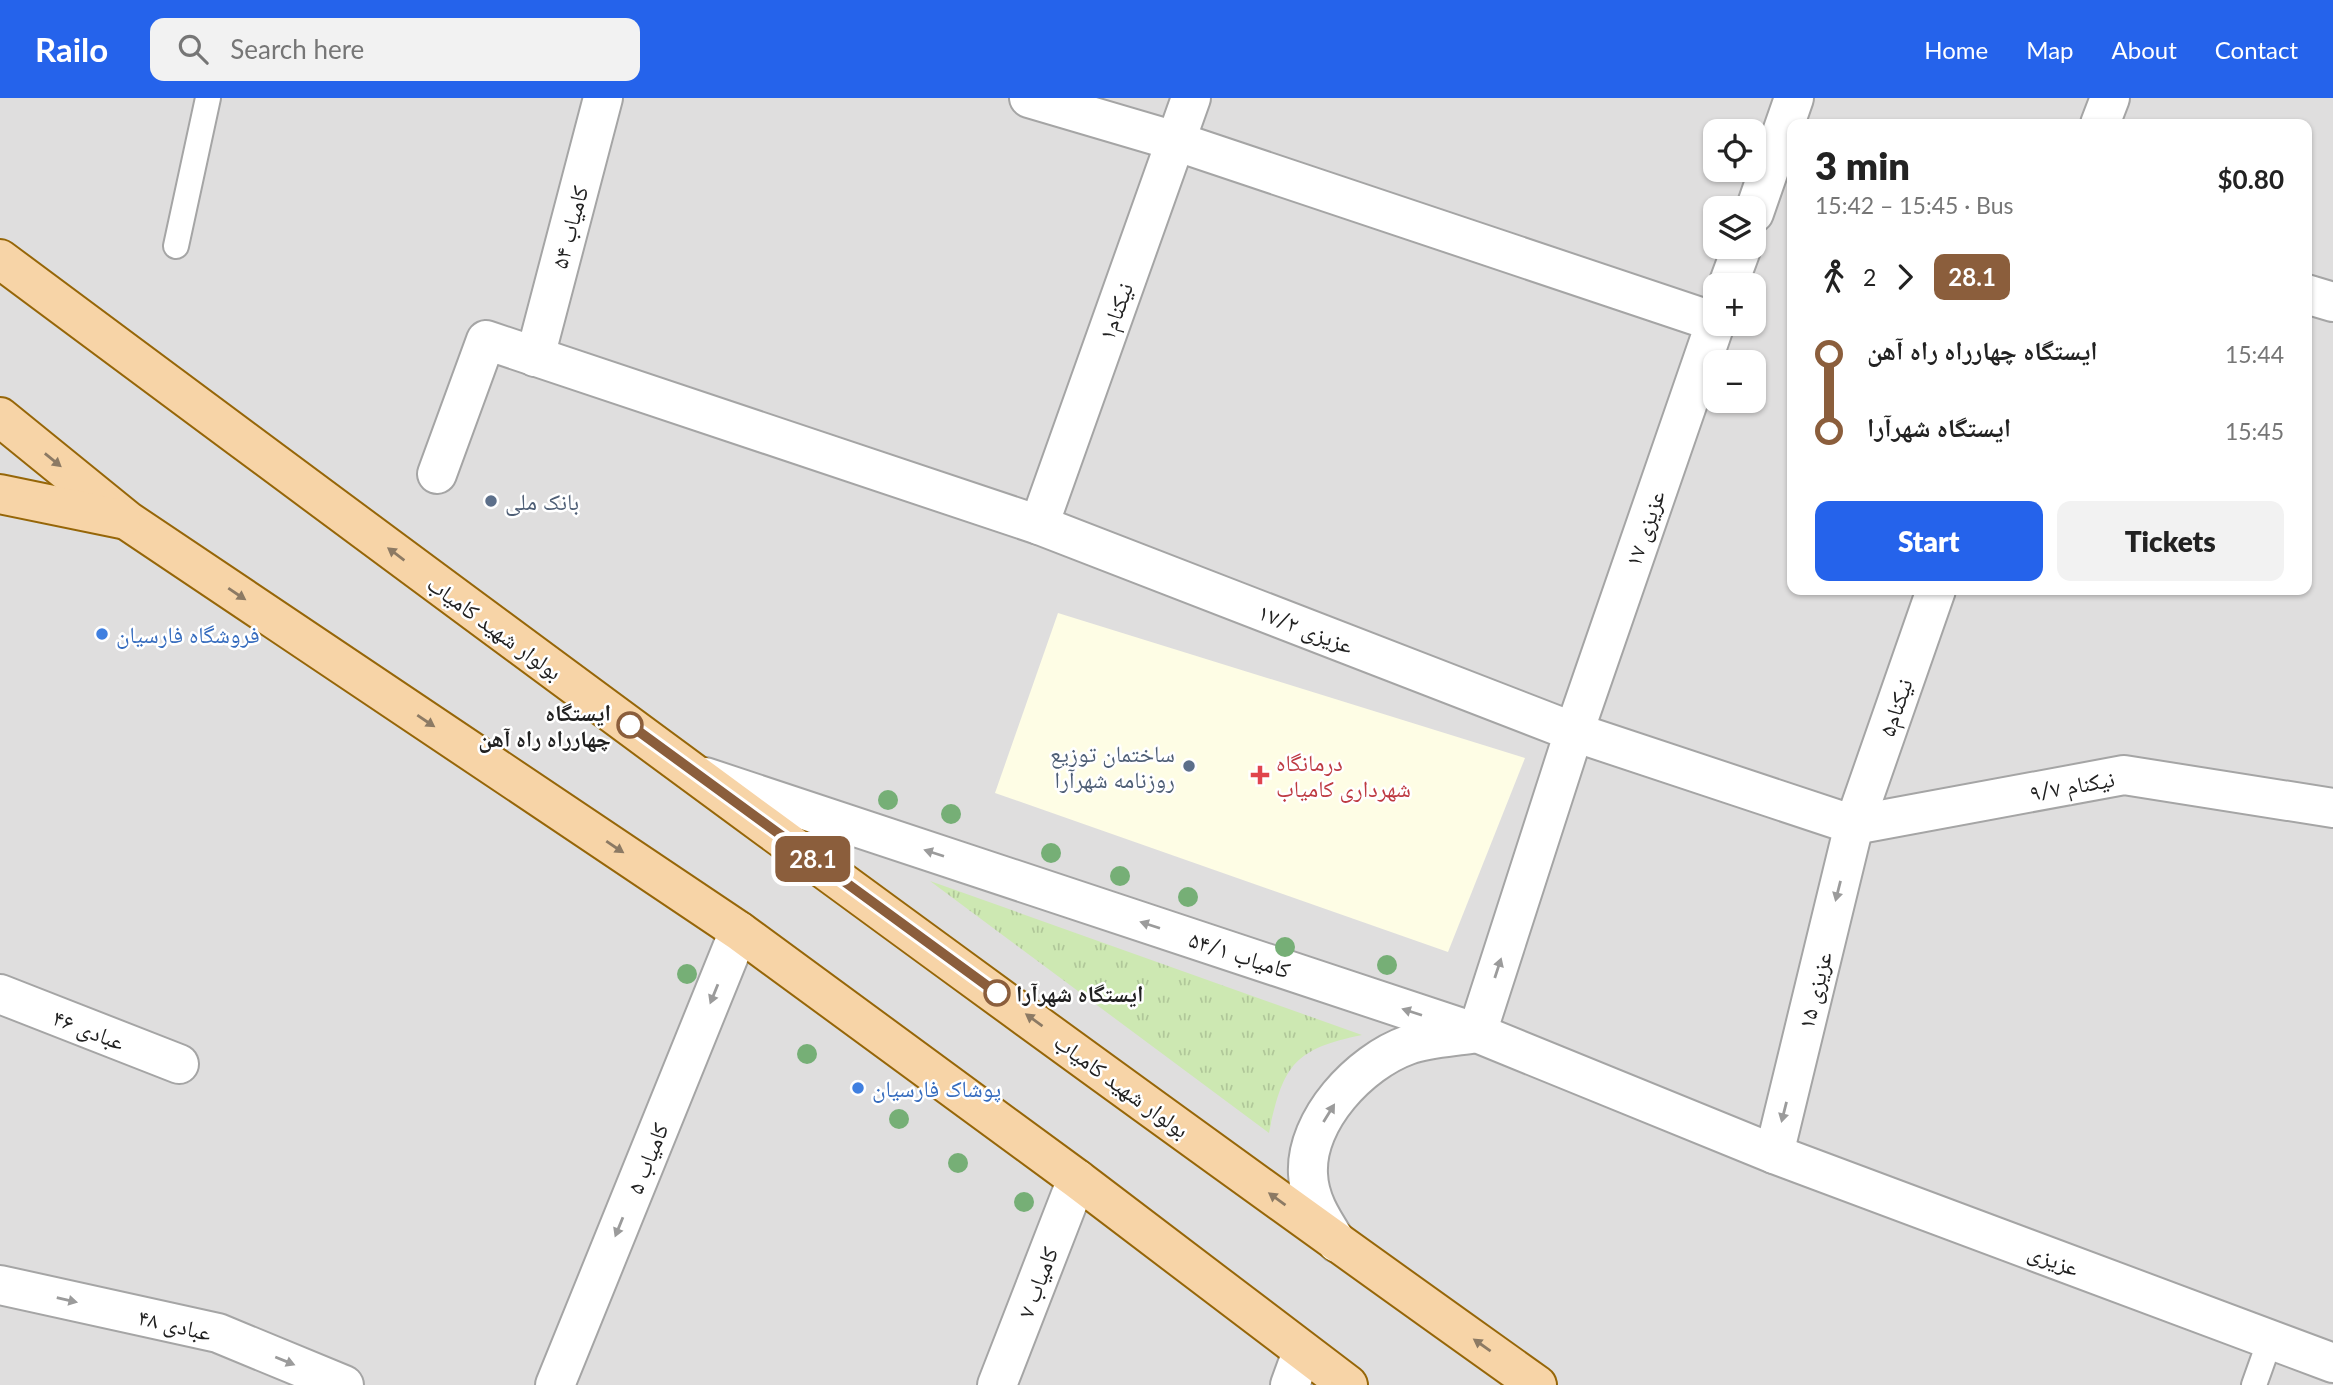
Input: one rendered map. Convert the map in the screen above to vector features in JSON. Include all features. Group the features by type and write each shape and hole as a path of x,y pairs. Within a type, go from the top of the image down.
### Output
{"main road":[{"name":"بولوار شهید کامیاب","path":"0,259 698,775 1537,1385"},
{"path":"0,418 128,521 739,931 1077,1178 1296,1368 1348,1385"},
{"path":"0,494 128,521"}],"street":[{"name":"کامیاب ۵۴","path":"535,357 603,98"},
{"path":"1029,98 1175,141 1703,319"},
{"name":"نیکنام۱","path":"1039,525 1191,98"},
{"path":"1760,196 1794,98"},
{"path":"2102,119 2110,98"},
{"path":"2312,296 2333,302"},
{"name":"عزیزی ۱۷","path":"1477,1033 1574,732 1711,336"},
{"name":"عزیزی ۱۷/۲","path":"437,474 486,340 1039,525 1574,732"},
{"name":"نیکنام۵","path":"1854,825 1934,595"},
{"path":"1574,732 1854,825"},
{"name":"کامیاب ۵۴/۱","path":"698,775 1477,1033 1774,1154"},
{"name":"نیکنام ۹/۷","path":"1854,825 2124,775 2333,808"},
{"name":"عزیزی ۱۵","path":"1774,1154 1854,825"},
{"name":"کامیاب ۵","path":"555,1385 739,931"},
{"name":"عبادی ۴۶","path":"0,994 179,1064"},
{"path":"1337,1242 1315,1210 1308,1173 1314,1136 1334,1104 1362,1070 1408,1045 1477,1033"},
{"name":"عزیزی","path":"1774,1154 2333,1363"},
{"name":"کامیاب ۷","path":"997,1385 1077,1178"},
{"name":"عبادی ۴۸","path":"0,1285 218,1334 344,1385"}],"lane":[{"path":"176,246 208,98"},
{"path":"2254,1385 2270,1340"}],"shaded area":[{"path":"0,98 2333,98 2333,1385 0,1385"},
{"name":"درمانگاه شهرداری کامیاب","path":"1058,613 1525,758 1448,952 995,793"}],"green space":[{"path":"930,881 1362,1035 1321,1047 1306,1054 1295,1064 1280,1091 1269,1133"}],"bus line":[{"name":"28.1","path":"630,725 997,993"}],"place":[{"name":"بانک ملی","path":"491,501"},
{"name":"فروشگاه فارسیان","path":"102,634"},
{"name":"ایستگاه چهارراه راه آهن","path":"630,725"},
{"name":"ساختمان توزیع روزنامه شهرآرا","path":"1189,766"},
{"name":"درمانگاه شهرداری کامیاب","path":"1260,775"},
{"name":"ایستگاه شهرآرا","path":"997,993"},
{"name":"پوشاک فارسیان","path":"858,1088"}]}
